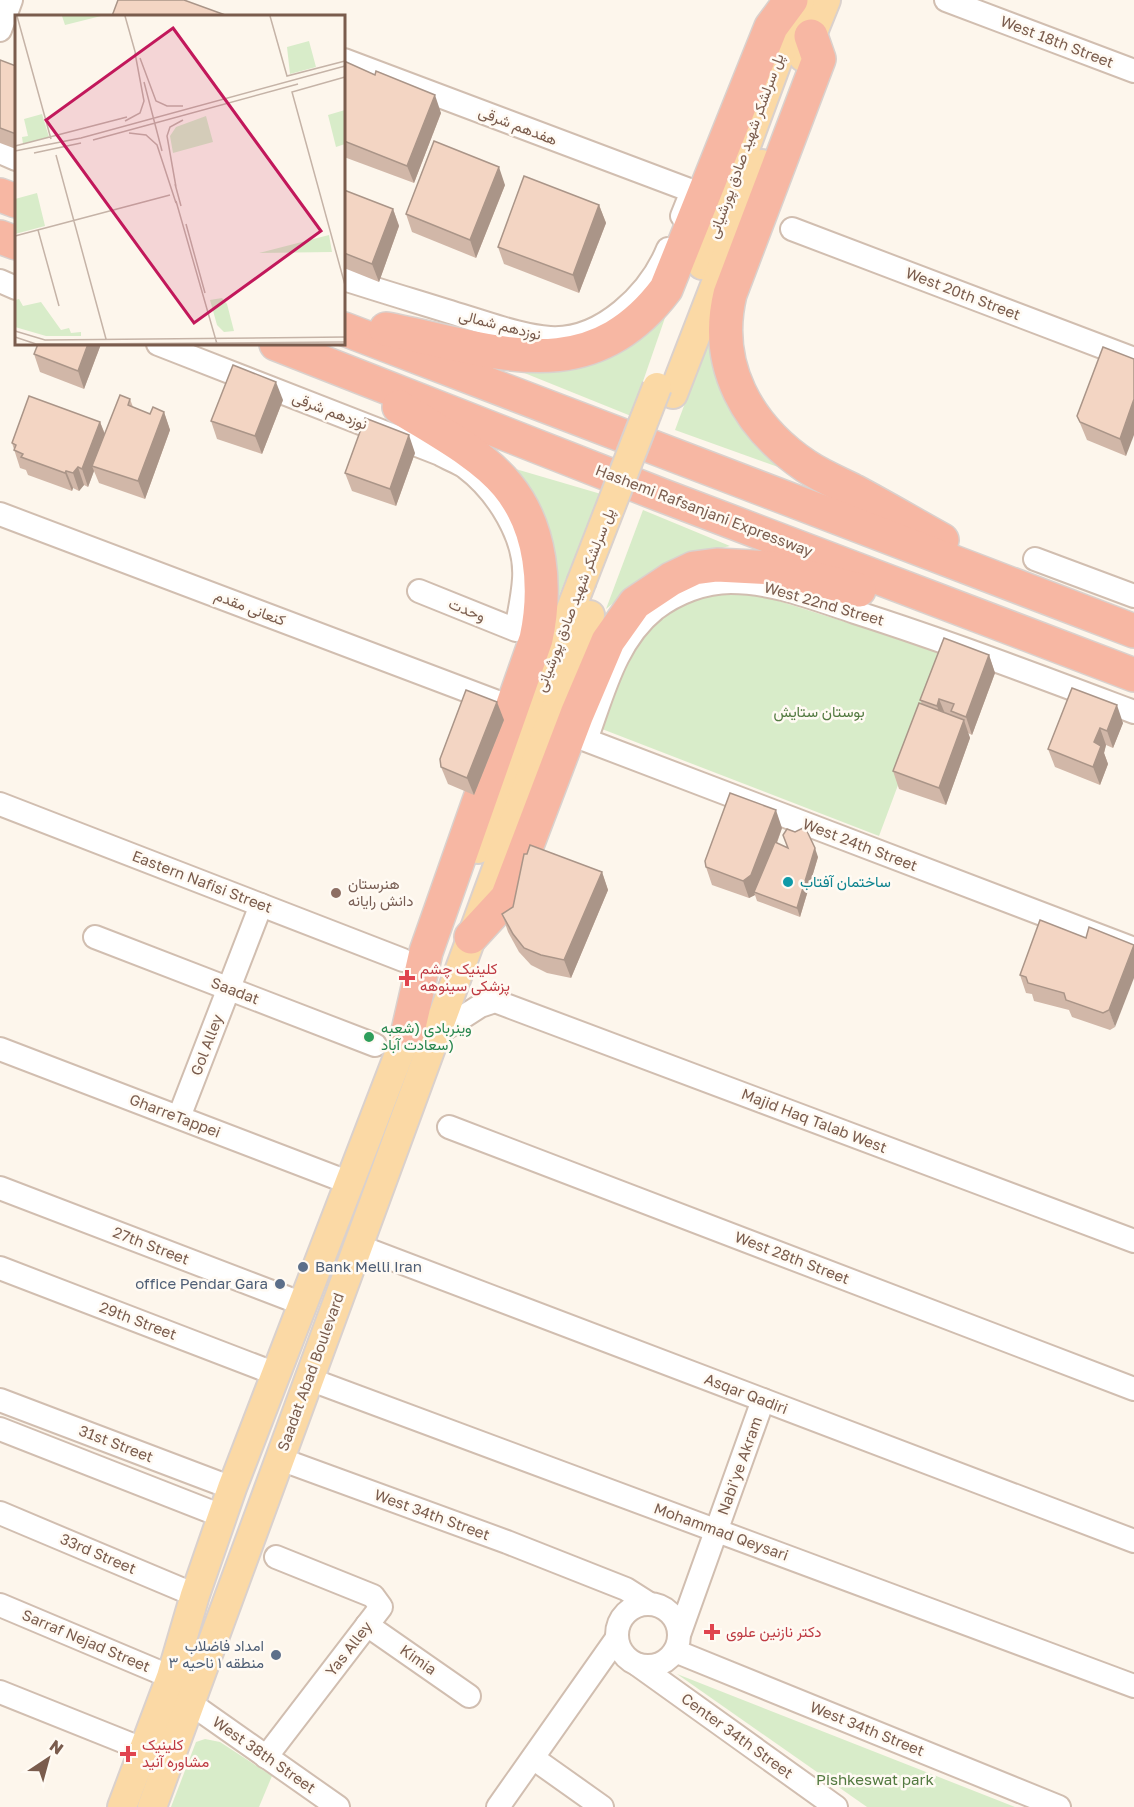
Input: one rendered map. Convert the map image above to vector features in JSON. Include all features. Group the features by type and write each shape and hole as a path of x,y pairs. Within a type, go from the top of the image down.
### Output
{"highway":[{"path":"345,321 532,357 578,353 608,342 625,331 641,318 666,289 771,27 791,0"},
{"path":"811,36 819,59 735,277 725,316 726,353 736,388 762,429 806,466 1041,596"},
{"path":"0,195 15,201"},
{"path":"0,237 15,243"},
{"path":"345,329 1134,631"},
{"name":"Hashemi Rafsanjani Expressway","path":"279,345 1134,675"},
{"path":"328,364 467,452 507,484 522,507 532,532 541,574 541,618 536,639 426,952 422,1033"},
{"path":"471,937 507,898 608,641 619,623 651,591 694,568 751,565 980,617"}],"main road":[{"name":"پل سرلشکر شهید صادق پورشیانی","path":"665,390 800,0"},
{"path":"811,36 826,0"},
{"name":"پل سرلشکر شهید صادق پورشیانی","path":"422,1033 665,390 811,36"},
{"name":"پل سرلشکر شهید صادق پورشیانی","path":"471,937 590,586"},
{"name":"Saadat Abad Boulevard","path":"122,1807 171,1677 197,1588 232,1488 350,1183 471,937"},
{"name":"Saadat Abad Boulevard","path":"152,1807 358,1246 422,1033"},
{"path":"197,1588 231,1592"}],"street":[{"path":"6,26 11,0"},
{"name":"West 18th Street","path":"946,0 1134,71"},
{"name":"هفدهم شرقی","path":"345,60 692,191"},
{"path":"0,152 15,159"},
{"name":"نوزدهم شمالی","path":"345,279 500,327 550,338 591,330 612,318 647,285 665,257 692,191"},
{"name":"West 20th Street","path":"792,229 1134,360"},
{"path":"0,281 15,288"},
{"name":"نوزدهم شرقی","path":"161,345 440,454 464,467 483,484 498,503 513,527 522,553 524,578 516,630"},
{"name":"کنعانی مقدم","path":"0,514 500,703"},
{"path":"1035,560 1134,596"},
{"name":"West 22nd Street","path":"586,740 620,651 632,633 655,609 680,594 704,586 730,582 760,584 796,593 928,635 1134,712"},
{"name":"وحدت","path":"419,591 516,630"},
{"name":"West 24th Street","path":"586,740 1134,949"},
{"name":"Eastern Nafisi Street","path":"0,804 404,960"},
{"name":"Gol Alley","path":"179,1117 261,905"},
{"name":"Saadat","path":"95,937 375,1045"},
{"name":"Majid Haq Talab West","path":"422,1033 495,1001 1134,1242"},
{"name":"GharreTappei","path":"0,1049 350,1183"},
{"name":"West 28th Street","path":"449,1127 1134,1389"},
{"name":"27th Street","path":"0,1188 303,1304"},
{"name":"Asqar Qadiri","path":"358,1246 1134,1541"},
{"name":"29th Street","path":"0,1269 276,1374"},
{"name":"Mohammad Qeysari","path":"309,1378 1134,1686"},
{"name":"31st Street","path":"0,1400 232,1488"},
{"name":"Nabi'ye Akram","path":"677,1642 763,1400"},
{"name":"31st Street","path":"0,1429 222,1516"},
{"name":"West 34th Street","path":"279,1459 529,1551 626,1589 648,1603"},
{"name":"33rd Street","path":"0,1512 197,1588"},
{"name":"Yas Alley","path":"266,1757 381,1607 372,1596 276,1557"},
{"path":"648,1603 657,1605 672,1615 677,1642 659,1665 638,1665 621,1652 617,1638 618,1624 623,1616 639,1605 648,1603"},
{"name":"Sarraf Nejad Street","path":"0,1605 171,1677"},
{"name":"Kimia","path":"368,1625 469,1696"},
{"path":"498,1807 617,1638"},
{"name":"West 34th Street","path":"677,1642 1059,1807"},
{"name":"Center 34th Street","path":"638,1665 836,1807"},
{"path":"0,1692 145,1750"},
{"name":"West 38th Street","path":"190,1703 338,1807"},
{"path":"533,1758 602,1807"}],"green space":[{"path":"667,312 631,416 512,368"},
{"path":"715,322 792,472 675,430"},
{"path":"502,465 601,494 551,615"},
{"path":"643,510 730,546 680,558 655,569 606,609"},
{"name":"بوستان ستایش","path":"726,590 766,597 947,654 879,836 602,729 601,724 621,672 630,652 641,636 672,610 696,599"},
{"name":"Pishkeswat park","path":"677,1674 1015,1807 867,1807"},
{"path":"205,1739 220,1742 272,1776 259,1807 171,1807 196,1742"}],"building":[{"path":"118,0 184,0 225,15 112,15"},
{"path":"0,60 15,66 15,134 0,128"},
{"path":"345,61 375,75 376,71 435,95 407,166 345,141"},
{"path":"434,141 499,167 470,240 406,214"},
{"path":"524,176 599,205 573,275 498,247"},
{"path":"345,190 393,209 372,264 345,253"},
{"path":"38,345 88,345 78,371 34,354"},
{"path":"1103,347 1134,359 1134,399 1120,439 1080,422 1077,416"},
{"path":"233,365 276,382 255,436 211,421"},
{"path":"120,395 130,399 128,405 150,414 153,407 164,412 138,481 92,466"},
{"path":"29,396 100,422 82,469 78,467 73,473 66,471 65,473 21,457 23,454 14,450 16,445 12,443"},
{"path":"365,418 409,435 390,489 345,473"},
{"path":"944,638 989,655 966,717 951,711 954,704 939,699 937,706 920,700"},
{"path":"1072,688 1117,705 1107,731 1100,728 1094,742 1101,746 1093,767 1048,749"},
{"path":"466,690 497,702 467,778 441,767 440,759"},
{"path":"919,703 964,720 939,788 893,771"},
{"path":"730,793 776,810 751,875 743,881 706,867 705,861"},
{"name":"ساختمان آفتاب","path":"805,827 815,848 797,908 754,892 775,842 788,848 783,835 787,829 795,832"},
{"path":"530,845 602,872 564,960 541,955 524,948 502,914 513,907 524,854 527,854"},
{"path":"1040,920 1086,938 1089,927 1134,945 1109,1010 1103,1013 1066,1000 1064,993 1028,983 1026,977 1020,975"}],"place":[{"name":"ساختمان آفتاب","path":"788,882"},
{"name":"هنرستان دانش رایانه","path":"336,893"},
{"name":"کلینیک چشم پزشکی سینوهه","path":"407,978"},
{"name":"وینربادی (شعبه سعادت آباد)","path":"369,1037"},
{"name":"Bank Melli Iran","path":"303,1267"},
{"name":"office Pendar Gara","path":"280,1284"},
{"name":"دکتر نازنین علوی","path":"712,1632"},
{"name":"امداد فاضلاب منطقه ۱ ناحیه ۳","path":"276,1655"},
{"name":"کلینیک مشاوره آنید","path":"128,1754"}]}
